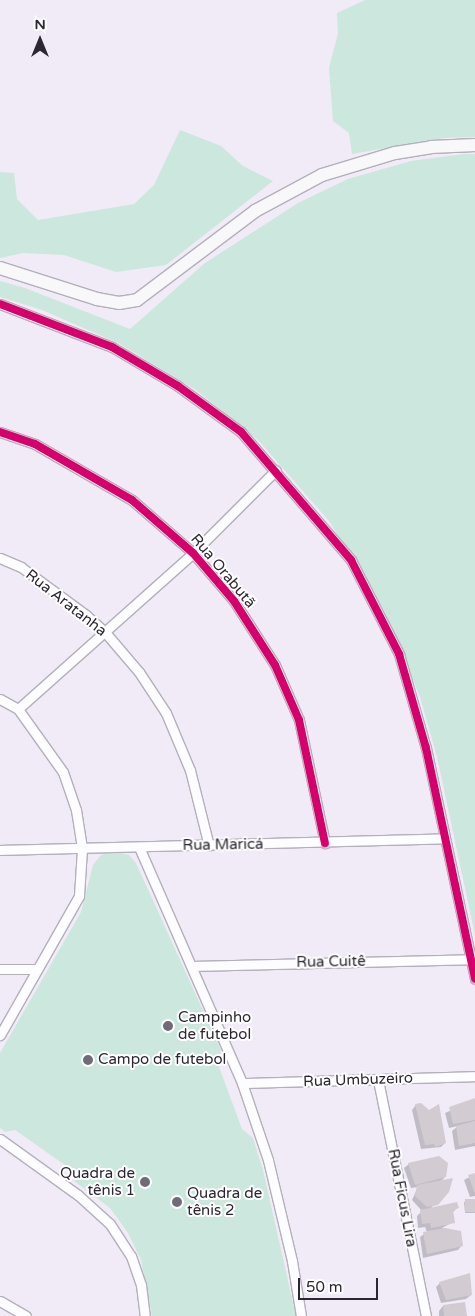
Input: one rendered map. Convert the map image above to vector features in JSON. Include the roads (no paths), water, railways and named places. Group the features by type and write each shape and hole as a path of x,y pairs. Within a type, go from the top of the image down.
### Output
{"street":[{"path":"0,268 97,299 119,303 137,300 254,211 322,175 395,153 431,147 475,145"},
{"path":"0,304 112,347 178,386 241,432 276,470 351,560 399,654 426,748 475,980"},
{"name":"Rua Orabutã","path":"0,432 35,444 132,500 193,553 234,601 275,665 299,720 326,843"},
{"path":"18,709 193,553 276,470"},
{"name":"Rua Aratanha","path":"0,558 35,577 104,631 139,672 166,713 190,770 209,846"},
{"path":"0,699 18,709 63,772 76,810 82,849 79,896 0,1036"},
{"name":"Rua Maricá","path":"0,850 326,843 445,838"},
{"path":"139,847 242,1083 268,1160 292,1261 300,1316"},
{"name":"Rua Cuitê","path":"192,966 471,959"},
{"path":"0,969 37,969"},
{"name":"Rua Umbuzeiro","path":"242,1083 475,1076"},
{"name":"Rua Ficus Lira","path":"378,1080 426,1316"},
{"path":"0,1139 78,1196 110,1224 131,1256 142,1285 145,1316"},
{"path":"0,1301 26,1316"}],"place":[{"name":"Campinho de futebol","path":"168,1026"},
{"name":"Campo de futebol","path":"88,1060"},
{"name":"Quadra de tênis 1","path":"145,1182"},
{"name":"Quadra de tênis 2","path":"177,1202"}]}
